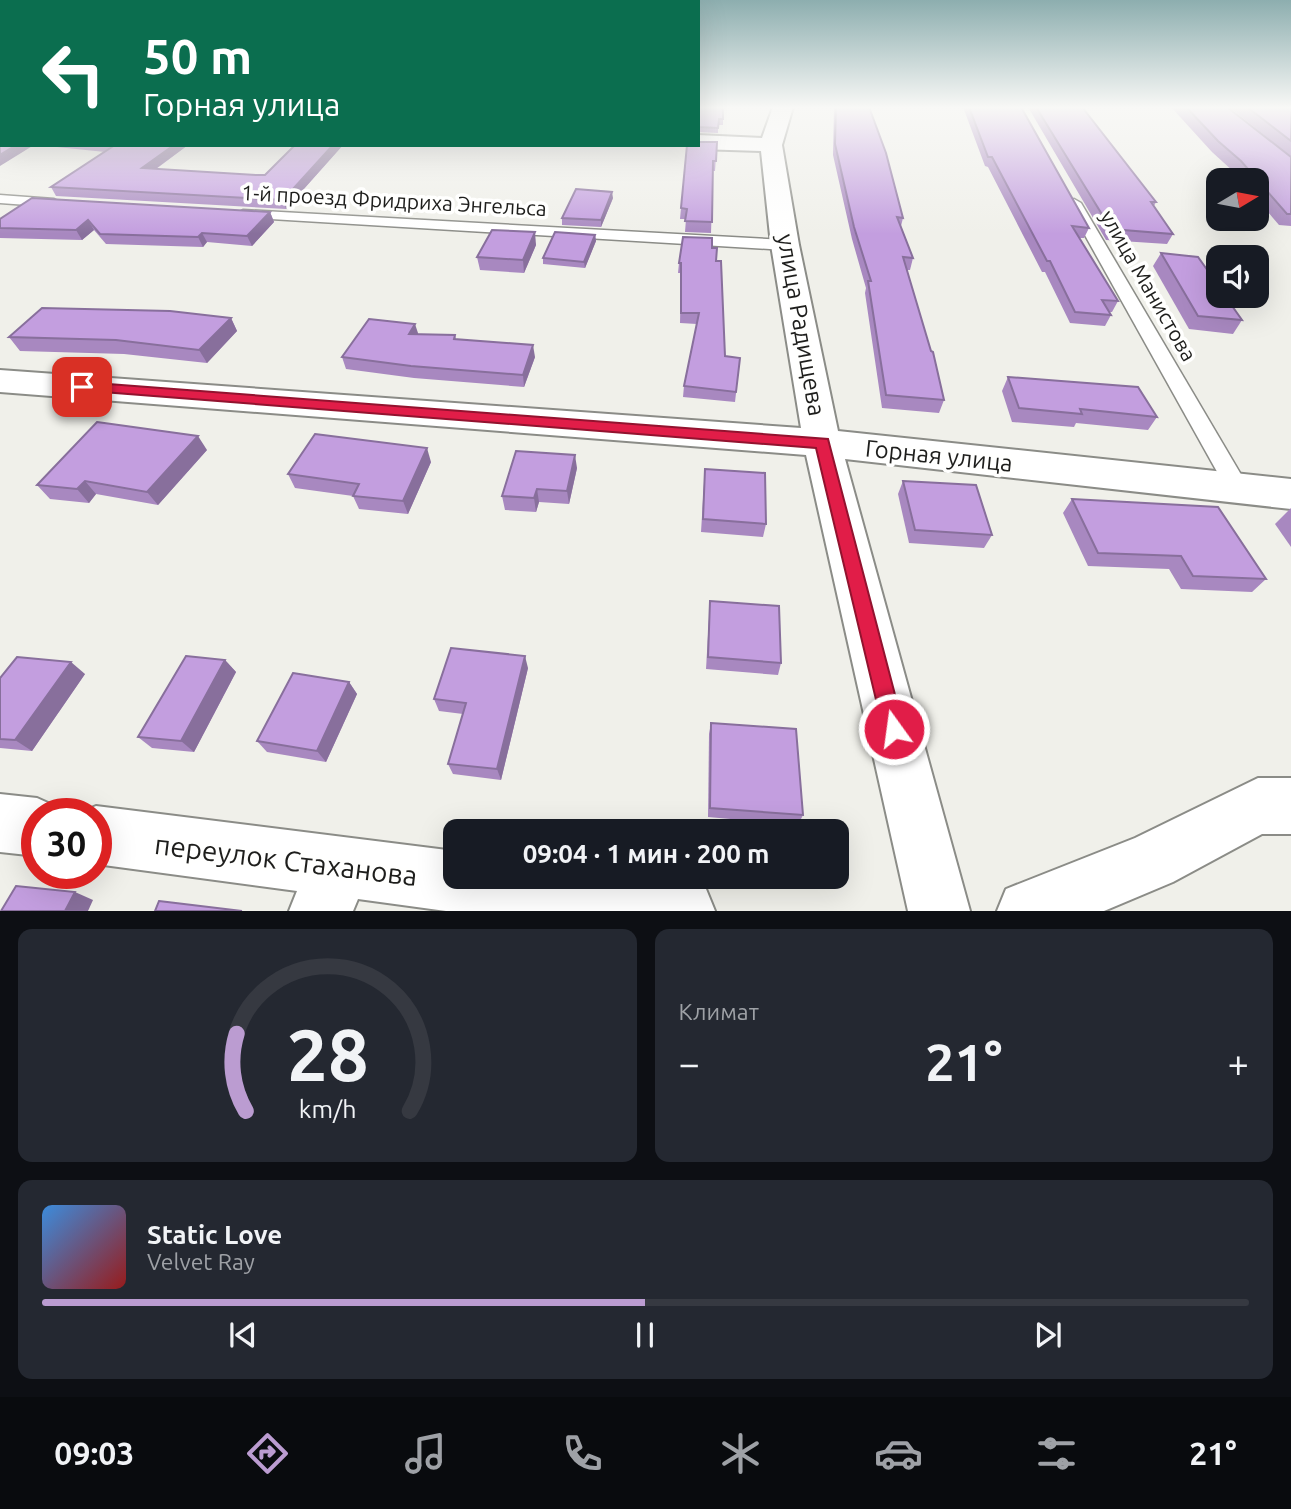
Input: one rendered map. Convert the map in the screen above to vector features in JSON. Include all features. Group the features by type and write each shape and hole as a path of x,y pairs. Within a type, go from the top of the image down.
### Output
{"street":[{"name":"улица Радищева","path":"772,150 785,245 822,443 939,911"},
{"name":"Горная улица","path":"0,381 822,443 1291,494"},
{"path":"1028,911 1152,861 1258,806 1291,806"},
{"path":"0,822 21,825"},
{"name":"переулок Стаханова","path":"112,839 331,889 684,911"}],"lane":[{"name":"улица Манистова","path":"1067,190 1238,489"},
{"path":"0,199 69,203"},
{"name":"1-й проезд Фридриха Энгельса","path":"234,213 785,245"}],"building":[{"path":"108,150 168,150 142,168 265,175 290,150 329,150 283,200 51,187"},
{"path":"687,150 717,150 716,161 713,161 712,222 685,221 687,209 681,208"},
{"path":"836,150 885,150 903,218 897,217 913,258 903,257 933,352 944,400 886,395 868,281 871,281 854,227"},
{"path":"985,150 1045,150 1089,228 1072,226 1118,301 1102,300 1111,315 1075,312 992,157 988,157"},
{"path":"1062,150 1115,150 1156,202 1151,202 1173,234 1111,229"},
{"path":"1228,150 1281,150 1291,157 1291,214 1287,214 1269,193 1269,168 1247,168"},
{"path":"576,189 612,192 601,220 562,218"},
{"path":"32,198 270,212 247,236 202,233 198,237 100,234 88,220 76,230 0,228 0,219"},
{"path":"492,230 535,232 523,260 477,257"},
{"path":"555,232 595,235 584,262 543,258"},
{"path":"683,237 712,238 712,248 717,248 716,261 721,261 725,356 740,358 736,392 684,386 699,313 681,313 679,263"},
{"path":"1161,253 1198,257 1206,268 1206,308 1234,308 1242,320 1198,316"},
{"path":"42,308 170,311 231,318 199,350 116,340 9,337"},
{"path":"369,319 415,324 409,334 455,335 454,339 533,345 523,375 411,366 342,357"},
{"path":"1008,377 1138,387 1157,417 1080,409 1082,414 1019,408"},
{"path":"97,422 198,436 147,492 85,481 77,489 37,485"},
{"path":"315,434 427,448 403,501 353,496 359,484 288,474"},
{"path":"516,451 575,455 567,491 537,489 534,498 502,496"},
{"path":"705,469 765,473 766,524 703,519"},
{"path":"903,481 976,485 992,535 915,530"},
{"path":"1072,499 1218,507 1266,579 1193,576 1181,556 1098,553"},
{"path":"710,601 779,606 781,663 708,657"},
{"path":"451,648 525,656 497,769 448,764 466,703 434,699"},
{"path":"186,656 225,660 181,741 138,737"},
{"path":"17,657 71,662 15,740 0,739 0,678"},
{"path":"293,673 349,682 317,751 257,741"},
{"path":"711,723 796,729 803,815 710,808"},
{"path":"16,886 21,887 21,889 75,892 65,911 1,911"},
{"path":"159,901 242,911 155,911"}],"route":[{"path":"82,387 822,443 894,729"}]}
